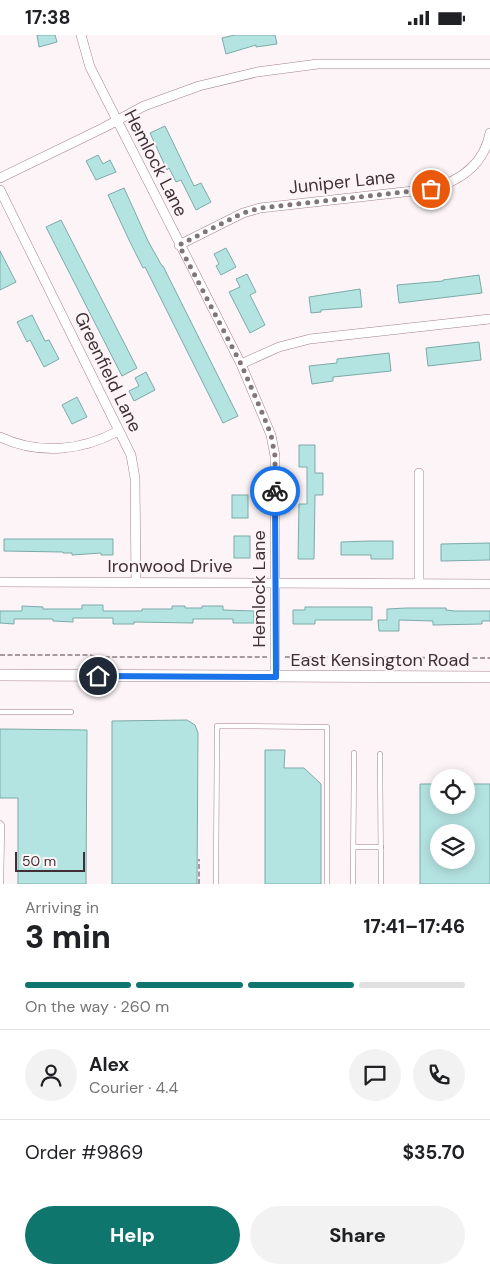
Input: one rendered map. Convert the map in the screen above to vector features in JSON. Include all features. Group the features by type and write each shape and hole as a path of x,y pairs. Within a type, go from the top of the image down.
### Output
{"main road":[{"name":"East Kensington Road","path":"0,675 490,677"}],"street":[{"name":"Hemlock Lane","path":"81,35 90,67 241,364 271,435 274,451 276,677"},
{"path":"0,178 144,106 180,92 208,84 275,69 318,64 490,64"},
{"name":"Juniper Lane","path":"179,245 243,213 260,208 431,189 444,185 458,179 475,165 483,155 490,133"},
{"name":"Greenfield Lane","path":"0,190 131,455 135,478 136,582"},
{"path":"241,364 279,347 310,339 490,319"},
{"path":"0,437 32,447 64,449 92,443 118,431"},
{"path":"419,473 419,583"},
{"name":"Ironwood Drive","path":"0,582 490,584"}],"lane":[{"path":"0,712 71,712"},
{"path":"216,884 216,726 328,727 327,884"},
{"path":"354,753 354,884"},
{"path":"380,753 381,884"},
{"path":"0,823 2,825 1,884"},
{"path":"354,847 381,847"}],"path":[{"path":"0,655 490,658"},
{"path":"199,859 199,884"}],"building":[{"path":"37,35 55,35 57,42 39,47"},
{"path":"235,35 275,35 277,44 256,47 256,45 226,54 222,38"},
{"path":"165,126 194,186 201,183 211,202 196,210 181,180 176,182 169,168 167,170 150,133"},
{"path":"98,155 103,164 110,160 116,172 96,180 86,161"},
{"path":"124,188 148,241 163,266 238,416 223,423 145,267 143,268 108,195"},
{"path":"61,220 137,368 122,376 46,227"},
{"path":"226,248 236,267 221,275 216,266 219,264 214,254"},
{"path":"0,251 16,282 0,290"},
{"path":"247,274 256,292 250,295 265,325 250,333 229,292 240,287 236,279"},
{"path":"479,275 482,293 399,303 397,285 443,281"},
{"path":"360,289 362,307 321,310 321,312 311,313 309,297"},
{"path":"32,315 45,341 49,340 59,359 44,367 30,340 27,342 17,322"},
{"path":"479,342 481,360 428,366 426,348"},
{"path":"389,353 391,371 333,377 333,381 312,384 309,366 337,363 337,359"},
{"path":"146,372 155,390 134,401 129,391 139,386 135,378"},
{"path":"77,397 87,417 72,424 62,405"},
{"path":"299,445 315,445 315,473 323,473 323,495 315,495 314,559 298,559 299,504 307,504 307,467 299,467"},
{"path":"232,495 248,495 248,518 232,518"},
{"path":"234,536 250,536 250,558 234,558"},
{"path":"4,539 113,539 113,555 101,555 101,553 72,555 72,553 63,552 4,551"},
{"path":"393,541 393,559 371,559 371,555 341,555 341,542"},
{"path":"490,543 490,560 441,561 441,544"},
{"path":"82,605 103,605 103,611 172,609 172,606 202,608 202,606 223,606 223,610 254,611 254,623 233,623 233,619 193,619 193,623 134,622 134,624 113,624 113,618 73,618 73,622 53,621 53,619 14,619 14,624 0,623 0,611 22,611 22,606 43,607 43,609 82,609"},
{"path":"305,607 372,607 372,620 315,620 315,624 293,624 293,610 305,610"},
{"path":"387,609 490,611 490,621 482,621 482,624 433,625 433,621 399,620 399,631 379,631 378,620 387,620"},
{"path":"187,720 195,725 198,733 197,884 112,884 112,721"},
{"path":"0,729 87,730 86,884 18,884 18,798 0,798"},
{"path":"265,750 285,750 284,768 304,768 321,784 321,884 265,884"},
{"path":"420,784 430,784 430,814 475,814 475,784 490,784 490,884 420,884"}],"way so far":[{"path":"275,491 275,456 271,435 264,417 241,364 179,245 243,213 260,208 431,189"}],"route":[{"path":"98,676 276,677 275,491"}]}
